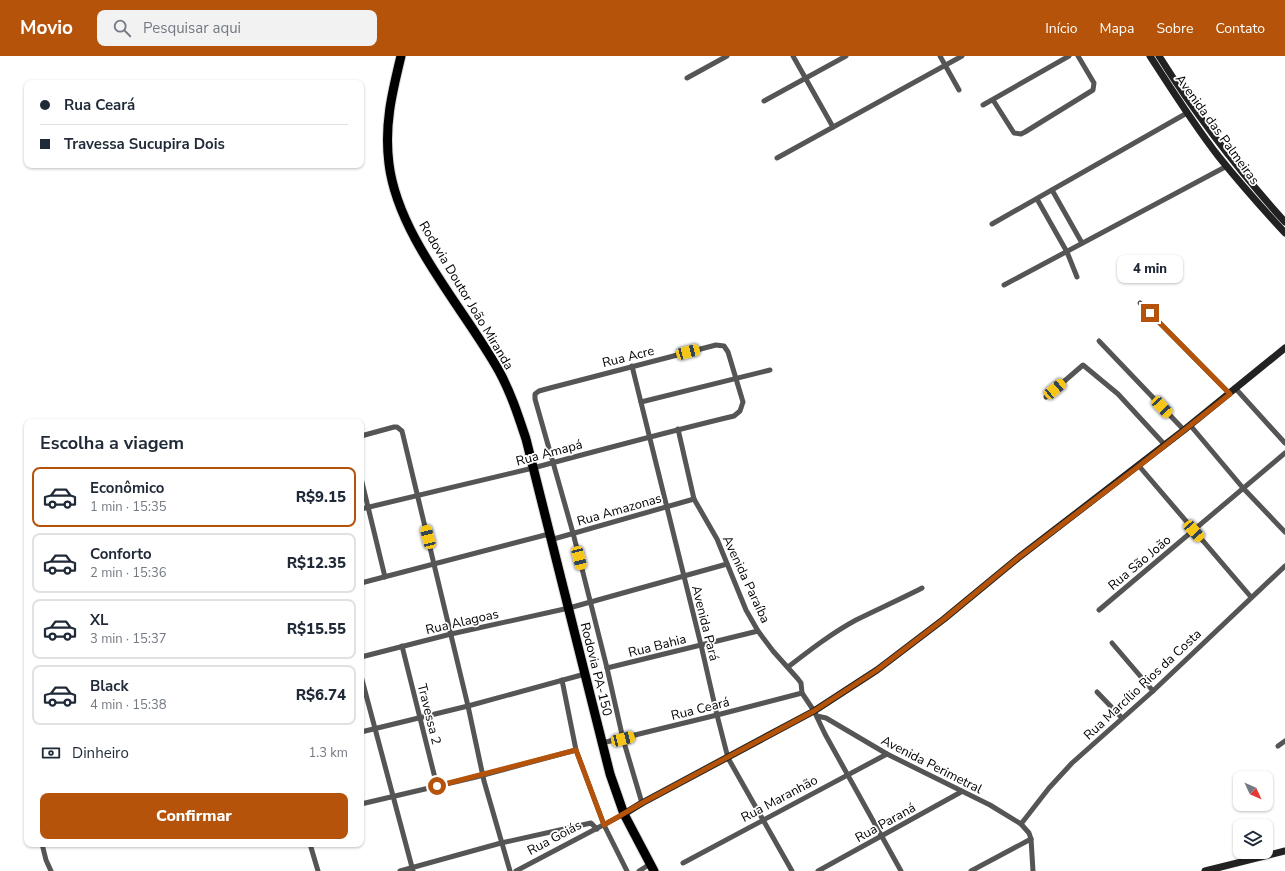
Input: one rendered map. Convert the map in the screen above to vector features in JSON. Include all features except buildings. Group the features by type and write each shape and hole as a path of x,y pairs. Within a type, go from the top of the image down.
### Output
{"highway":[{"name":"Rodovia Doutor João Miranda","path":"401,56 389,110 387,139 389,165 394,188 402,210 418,243 508,388 520,419 533,468"},
{"name":"Rodovia PA-150","path":"533,468 610,774 624,814 652,868"}],"street":[{"path":"687,78 727,56"},
{"path":"793,56 833,128"},
{"path":"764,101 846,56"},
{"path":"940,56 960,90"},
{"path":"777,158 962,56"},
{"path":"983,105 1069,56"},
{"path":"993,100 1014,133 1021,134 1025,132 1093,90 1094,83 1078,56"},
{"name":"Avenida das Palmeiras","path":"1150,56 1187,113 1227,166 1249,194 1285,233"},
{"name":"Avenida das Palmeiras","path":"1160,56 1194,109 1235,165 1285,222"},
{"path":"992,224 1187,113"},
{"path":"1004,285 1227,166"},
{"path":"1052,190 1082,243"},
{"path":"1037,198 1067,252 1077,277"},
{"path":"1140,303 1230,394"},
{"path":"1098,341 1184,430"},
{"name":"Rua Acre","path":"552,462 535,399 535,394 539,391 716,345 722,345 726,348 737,378"},
{"name":"Rua Goiás","path":"516,871 597,829 642,803 816,714 912,644 1018,558 1190,426 1285,348"},
{"path":"1046,397 1083,365 1118,394 1165,445"},
{"name":"Avenida Pará","path":"632,366 728,758 792,871"},
{"path":"641,402 770,370"},
{"name":"Rua Amapá","path":"364,508 533,468 678,429 734,416 740,410 743,402 737,378"},
{"path":"1236,388 1285,443"},
{"path":"1190,426 1243,488 1285,532"},
{"path":"364,435 394,427 400,428 402,431 468,706 482,774 510,871"},
{"name":"Avenida Paraíba","path":"678,429 694,499 717,539 746,610 758,631 773,651 801,683 802,693 816,714 825,734 883,836 901,871"},
{"name":"Rua São João","path":"1099,610 1285,453"},
{"path":"552,462 573,533 623,739 642,803"},
{"path":"1139,466 1252,598"},
{"path":"364,490 385,578"},
{"name":"Rua Amazonas","path":"434,565 550,537 573,533 694,499"},
{"path":"589,602 727,564"},
{"path":"364,583 434,565"},
{"name":"Rua Marcílio Rios da Costa","path":"1021,824 1049,788 1072,763 1153,691 1285,566"},
{"path":"788,667 856,620 922,588"},
{"name":"Rua Alagoas","path":"364,656 451,634 569,608 589,602"},
{"name":"Rua Bahia","path":"607,668 758,631"},
{"path":"1112,643 1153,691"},
{"name":"Travessa 2","path":"402,646 437,786"},
{"path":"364,731 468,706 585,674"},
{"path":"562,680 576,750 604,825 627,871"},
{"path":"364,687 392,796 413,869"},
{"path":"1098,692 1122,718"},
{"name":"Rua Ceará","path":"602,743 623,739 802,693"},
{"name":"Avenida Perimetral","path":"816,714 826,718 887,754 961,792 990,805 1021,824 1029,833 1031,838"},
{"path":"1278,746 1285,741"},
{"path":"364,803 576,750"},
{"name":"Rua Maranhão","path":"683,863 887,754"},
{"name":"Rua Paraná","path":"818,871 961,792"},
{"path":"400,871 413,869 501,843 591,823 597,829"},
{"path":"971,871 1031,838 1033,871"},
{"path":"43,847 46,860 52,871"},
{"path":"311,847 318,871"},
{"path":"1205,871 1285,851"},
{"path":"639,871 652,868"}],"route":[{"path":"437,786 576,750 604,825 642,803 814,711 877,670 944,619 1018,558 1139,466 1230,394 1150,313"}]}
